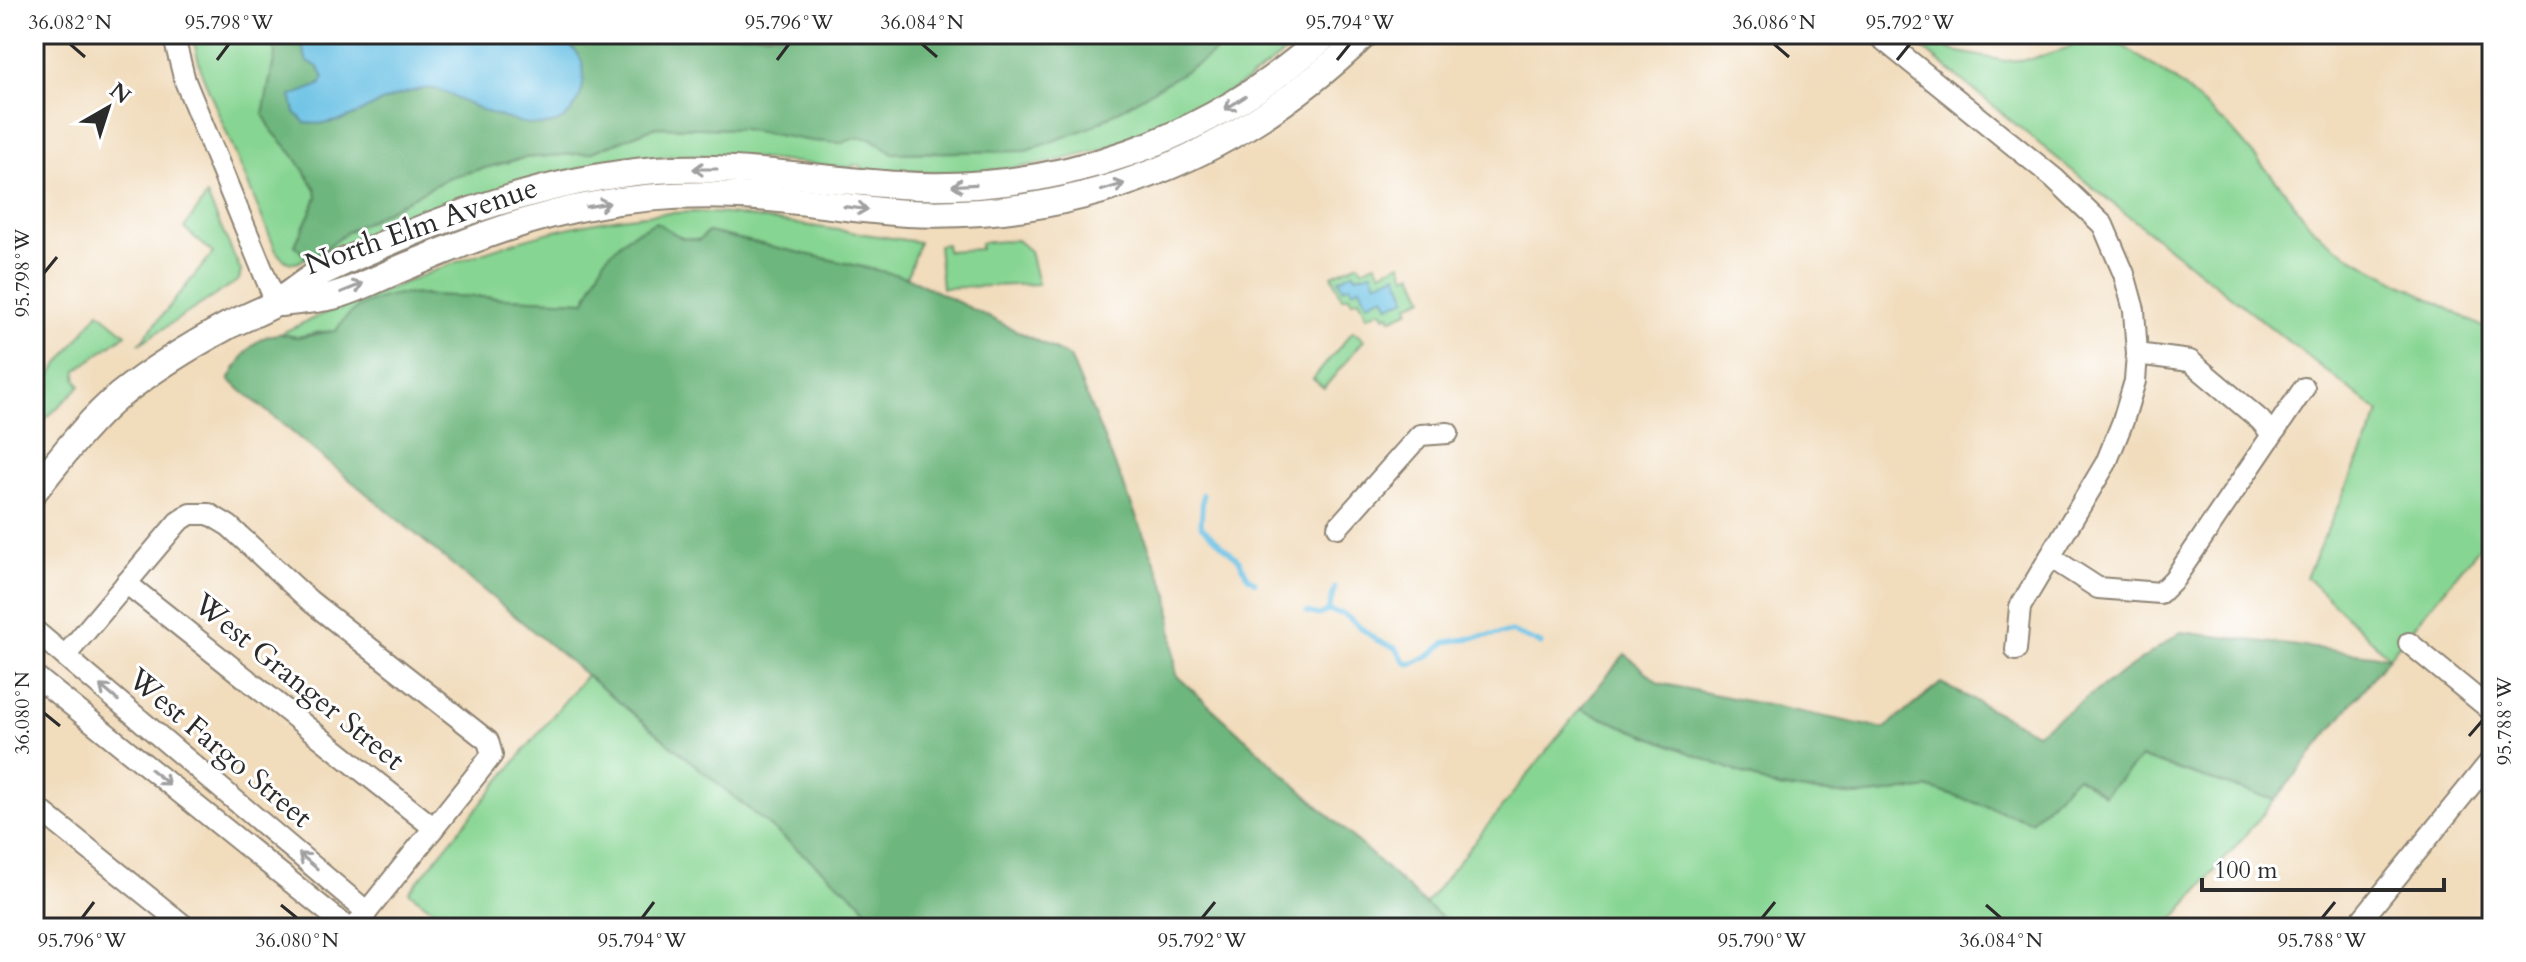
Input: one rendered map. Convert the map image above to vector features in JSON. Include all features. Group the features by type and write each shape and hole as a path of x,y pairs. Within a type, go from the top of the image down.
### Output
{"main road":[{"name":"North Elm Avenue","path":"276,303 318,273 464,213 511,197 609,175 706,168 876,184 968,186 1042,177 1098,164 1167,139 1218,113 1299,59 1327,34"},
{"name":"North Elm Avenue","path":"276,303 330,297 501,229 548,214 609,203 692,195 740,196 942,214 1046,204 1111,188 1174,165 1257,122 1316,79 1365,34"},
{"path":"1299,59 1316,79"},
{"path":"1042,177 1046,204"},
{"path":"34,491 118,396 195,345 276,303"}],"street":[{"path":"173,34 185,81 276,303"},
{"path":"1876,34 2067,189 2103,225 2124,274 2134,310 2135,381 2123,421 2106,463 2020,607 2016,650"},
{"path":"2137,354 2190,361 2260,420 2271,433"},
{"path":"2050,557 2098,588 2160,593 2175,578 2304,388"},
{"path":"1338,527 1420,435 1448,433"},
{"path":"65,656 178,522 190,514 209,514 229,526 310,601 488,741 492,755 356,923"},
{"name":"West Granger Street","path":"126,583 434,828"},
{"name":"West Fargo Street","path":"34,630 356,923"},
{"path":"2409,643 2492,711"},
{"name":"West Fargo Street","path":"38,687 356,923"},
{"path":"2355,928 2492,759"},
{"path":"34,805 187,928"}],"green space":[{"path":"192,34 274,34 275,55 263,114 316,189 317,198 295,245 317,255 347,232 450,177 523,158 590,153 655,127 742,129 842,143 855,138 870,138 893,153 1026,151 1091,127 1204,60 1236,34 1309,34 1243,83 1179,120 1136,138 1047,163 954,173 862,169 859,165 852,168 729,157 639,159 591,166 500,189 321,258 305,258 293,263 286,261 276,251 202,74"},
{"path":"274,34 1236,34 1204,60 1091,127 1026,151 893,153 870,138 855,138 842,143 742,129 655,127 590,153 523,158 450,177 347,232 317,255 305,257 295,245 317,198 316,189 263,114 275,55"},
{"path":"1905,34 1924,34 1954,51 2005,61 2031,59 2071,47 2075,34 2105,34 2176,81 2231,129 2325,239 2349,256 2492,332 2492,532 2389,657 2306,577 2380,413 2112,203"},
{"path":"207,196 241,271 239,280 139,344 213,253 184,228"},
{"path":"694,212 729,214 919,242 907,277 708,232 699,240 682,238 655,223 592,287 586,301 398,294 336,331 297,337 279,334 336,308 513,243 583,224"},
{"path":"656,222 682,238 699,240 708,232 907,277 1070,357 1169,595 1176,675 1425,904 1456,928 878,928 860,901 229,380 248,350 262,339 279,334 298,337 336,331 354,310 389,296 585,301 605,258 628,236"},
{"path":"1017,240 1030,251 1038,284 942,288 938,245 946,244 947,251 980,249 980,243"},
{"path":"1359,263 1362,269 1376,263 1381,272 1401,263 1406,276 1413,273 1424,298 1408,305 1410,310 1391,319 1382,310 1367,316 1359,299 1352,302 1349,296 1342,298 1332,275"},
{"path":"99,312 126,334 77,370 76,378 80,386 34,430 34,396"},
{"path":"1353,331 1364,340 1324,388 1313,379"},
{"path":"2181,632 2389,657 2275,800 2141,758 2104,795 2077,776 2031,821 1930,788 1860,796 1778,788 1580,709 1625,654 1659,683 1884,729 1941,683 2036,733"},
{"path":"586,675 861,901 878,928 458,928 409,892"},
{"path":"1580,709 1778,788 1860,796 1930,788 2031,821 2077,776 2104,795 2141,758 2275,800 2166,928 1456,928 1425,904"}],"water":[{"path":"299,34 548,34 569,45 578,54 584,73 583,83 571,112 564,119 547,125 526,124 502,117 430,89 389,99 345,119 320,124 305,123 295,112 291,96 320,85 324,77 317,66 307,62"},
{"path":"1354,272 1356,276 1372,272 1376,283 1397,274 1407,298 1389,306 1384,296 1367,303 1360,287 1352,290 1350,285 1343,288 1339,279"}],"waterway":[{"path":"1203,494 1201,526 1239,560 1248,577 1255,582"},
{"path":"1328,611 1335,588"},
{"path":"1307,612 1344,614 1376,640 1396,648 1406,663 1412,664 1432,654 1446,642 1512,632 1541,644"}]}
